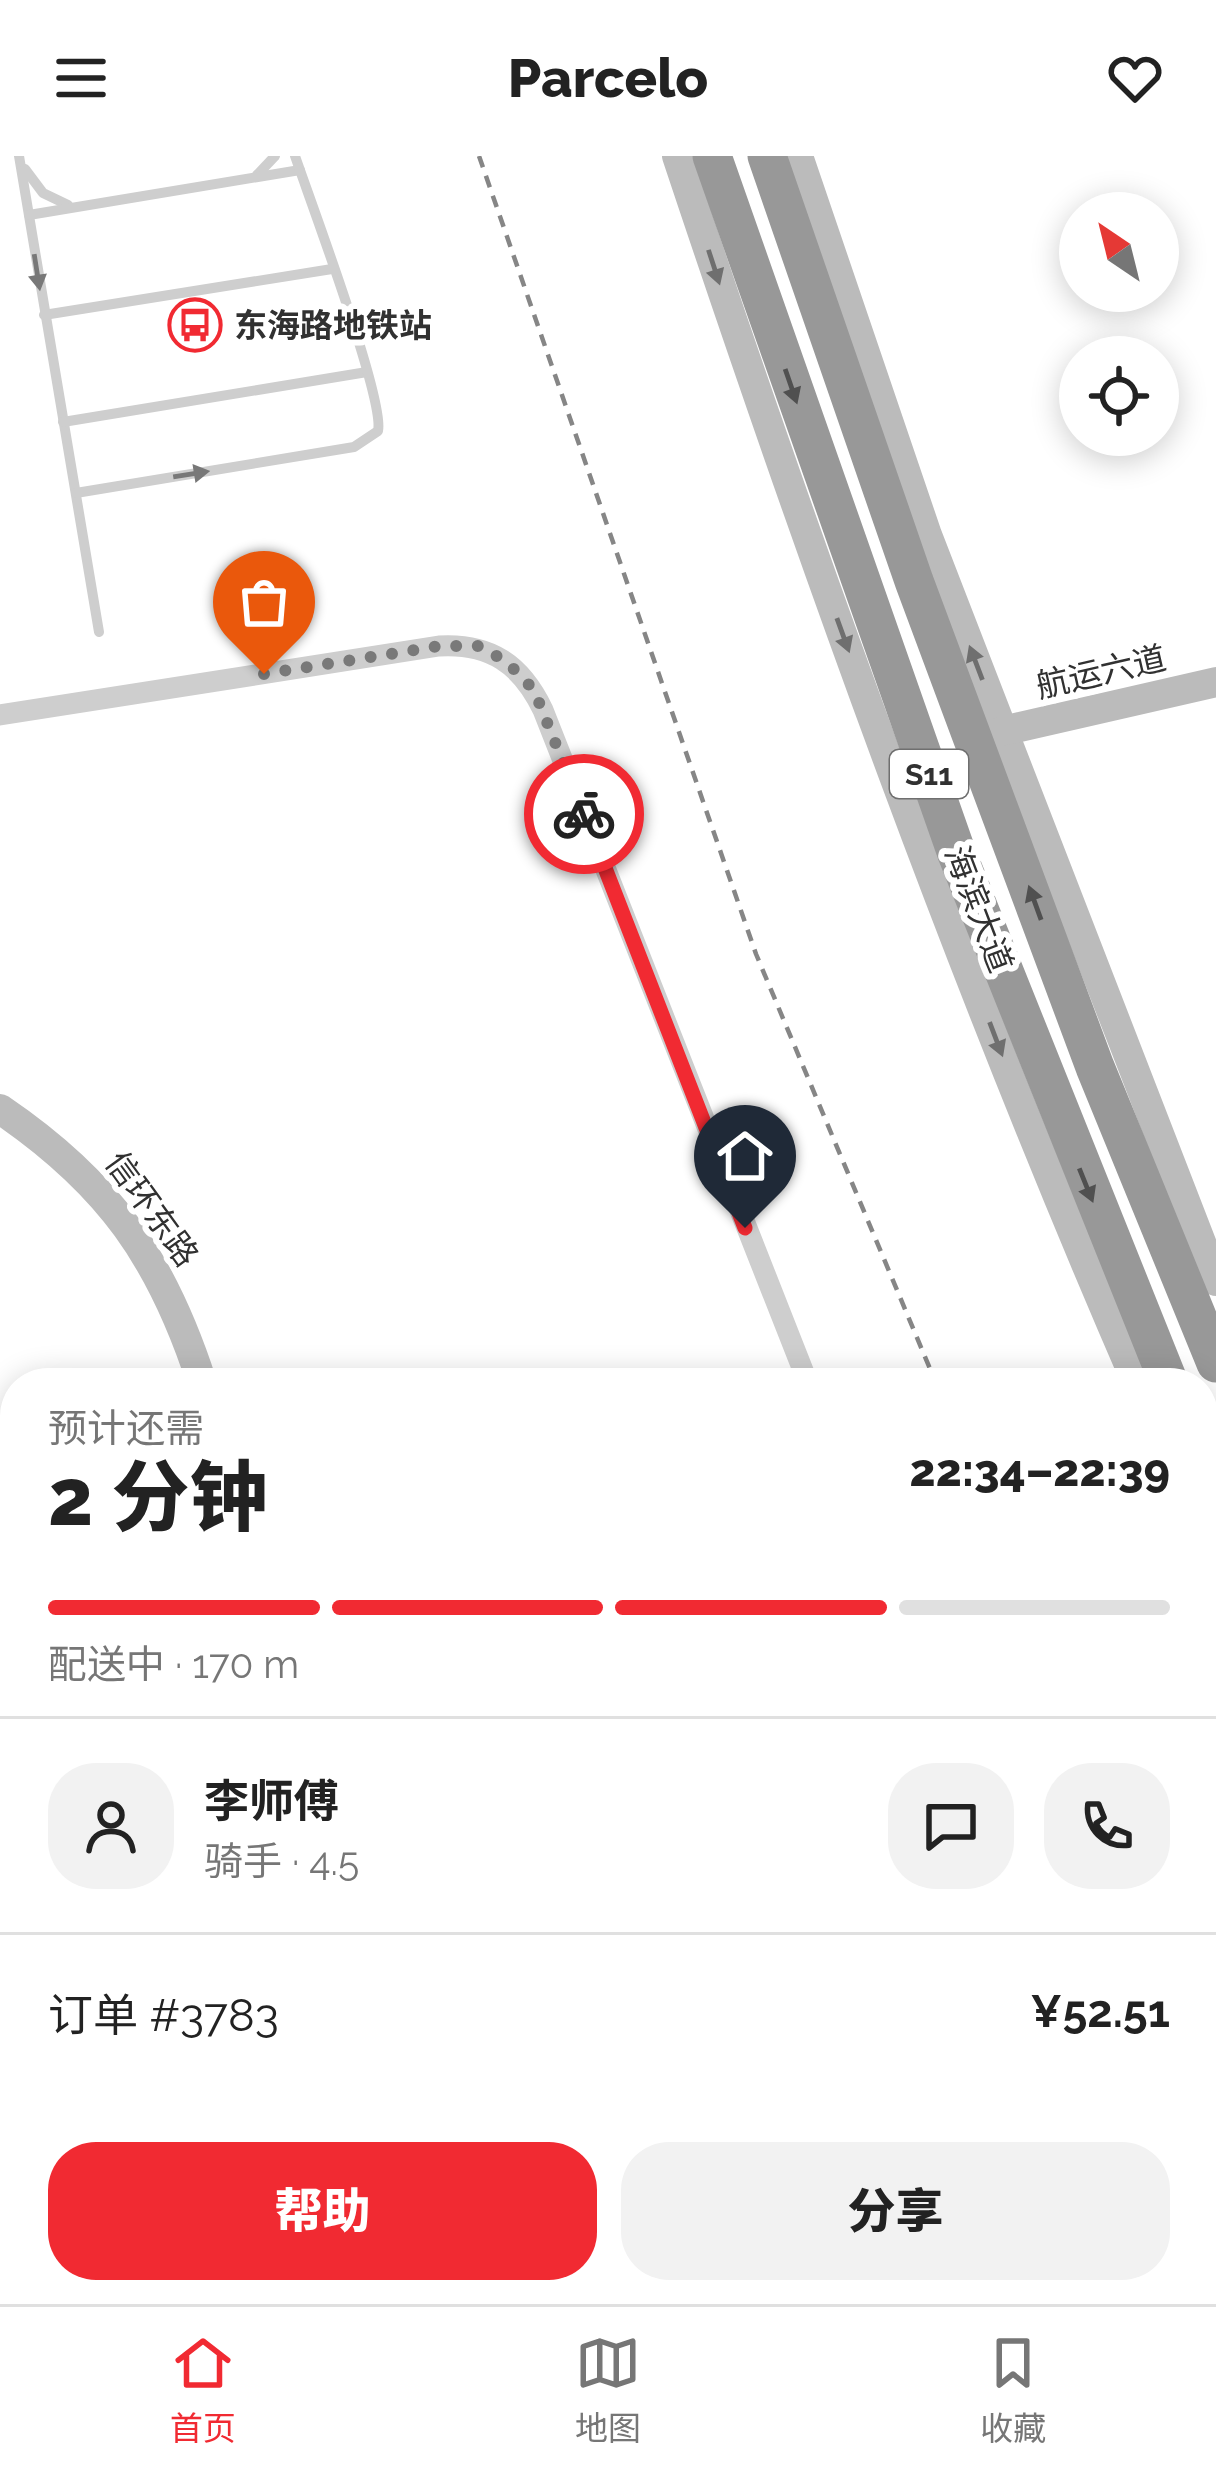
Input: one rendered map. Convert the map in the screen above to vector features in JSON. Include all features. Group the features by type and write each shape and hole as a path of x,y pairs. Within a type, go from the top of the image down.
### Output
{"highway":[{"name":"海滨大道","path":"712,156 957,854 1163,1368"},
{"name":"海滨大道","path":"767,156 914,581 1095,1067 1216,1364"}],"main road":[{"path":"677,156 894,774 1072,1234 1130,1368"},
{"path":"798,156 927,535 1216,1281"},
{"name":"航运六道","path":"1002,731 1216,682"},
{"name":"信环东路","path":"0,1109 73,1163 131,1230 174,1302 197,1368"},
{"name":"信环东路","path":"0,1133 55,1173 113,1237 152,1300 178,1368"}],"street":[{"path":"0,716 440,646 480,646 508,663 543,710 802,1368"}],"lane":[{"path":"19,156 48,197 84,206"},
{"path":"19,156 100,632"},
{"path":"248,178 275,156"},
{"path":"76,493 354,447 378,430 380,420 367,372 295,156"},
{"path":"29,215 300,170"},
{"path":"44,315 332,269"},
{"path":"63,422 367,372"}],"railway":[{"path":"479,156 756,954 930,1368"}],"way so far":[{"path":"264,674 440,646 480,646 496,653 534,690 584,814"}],"place":[{"name":"东海路地铁站","path":"195,325"}],"route":[{"path":"584,814 745,1228"}]}
